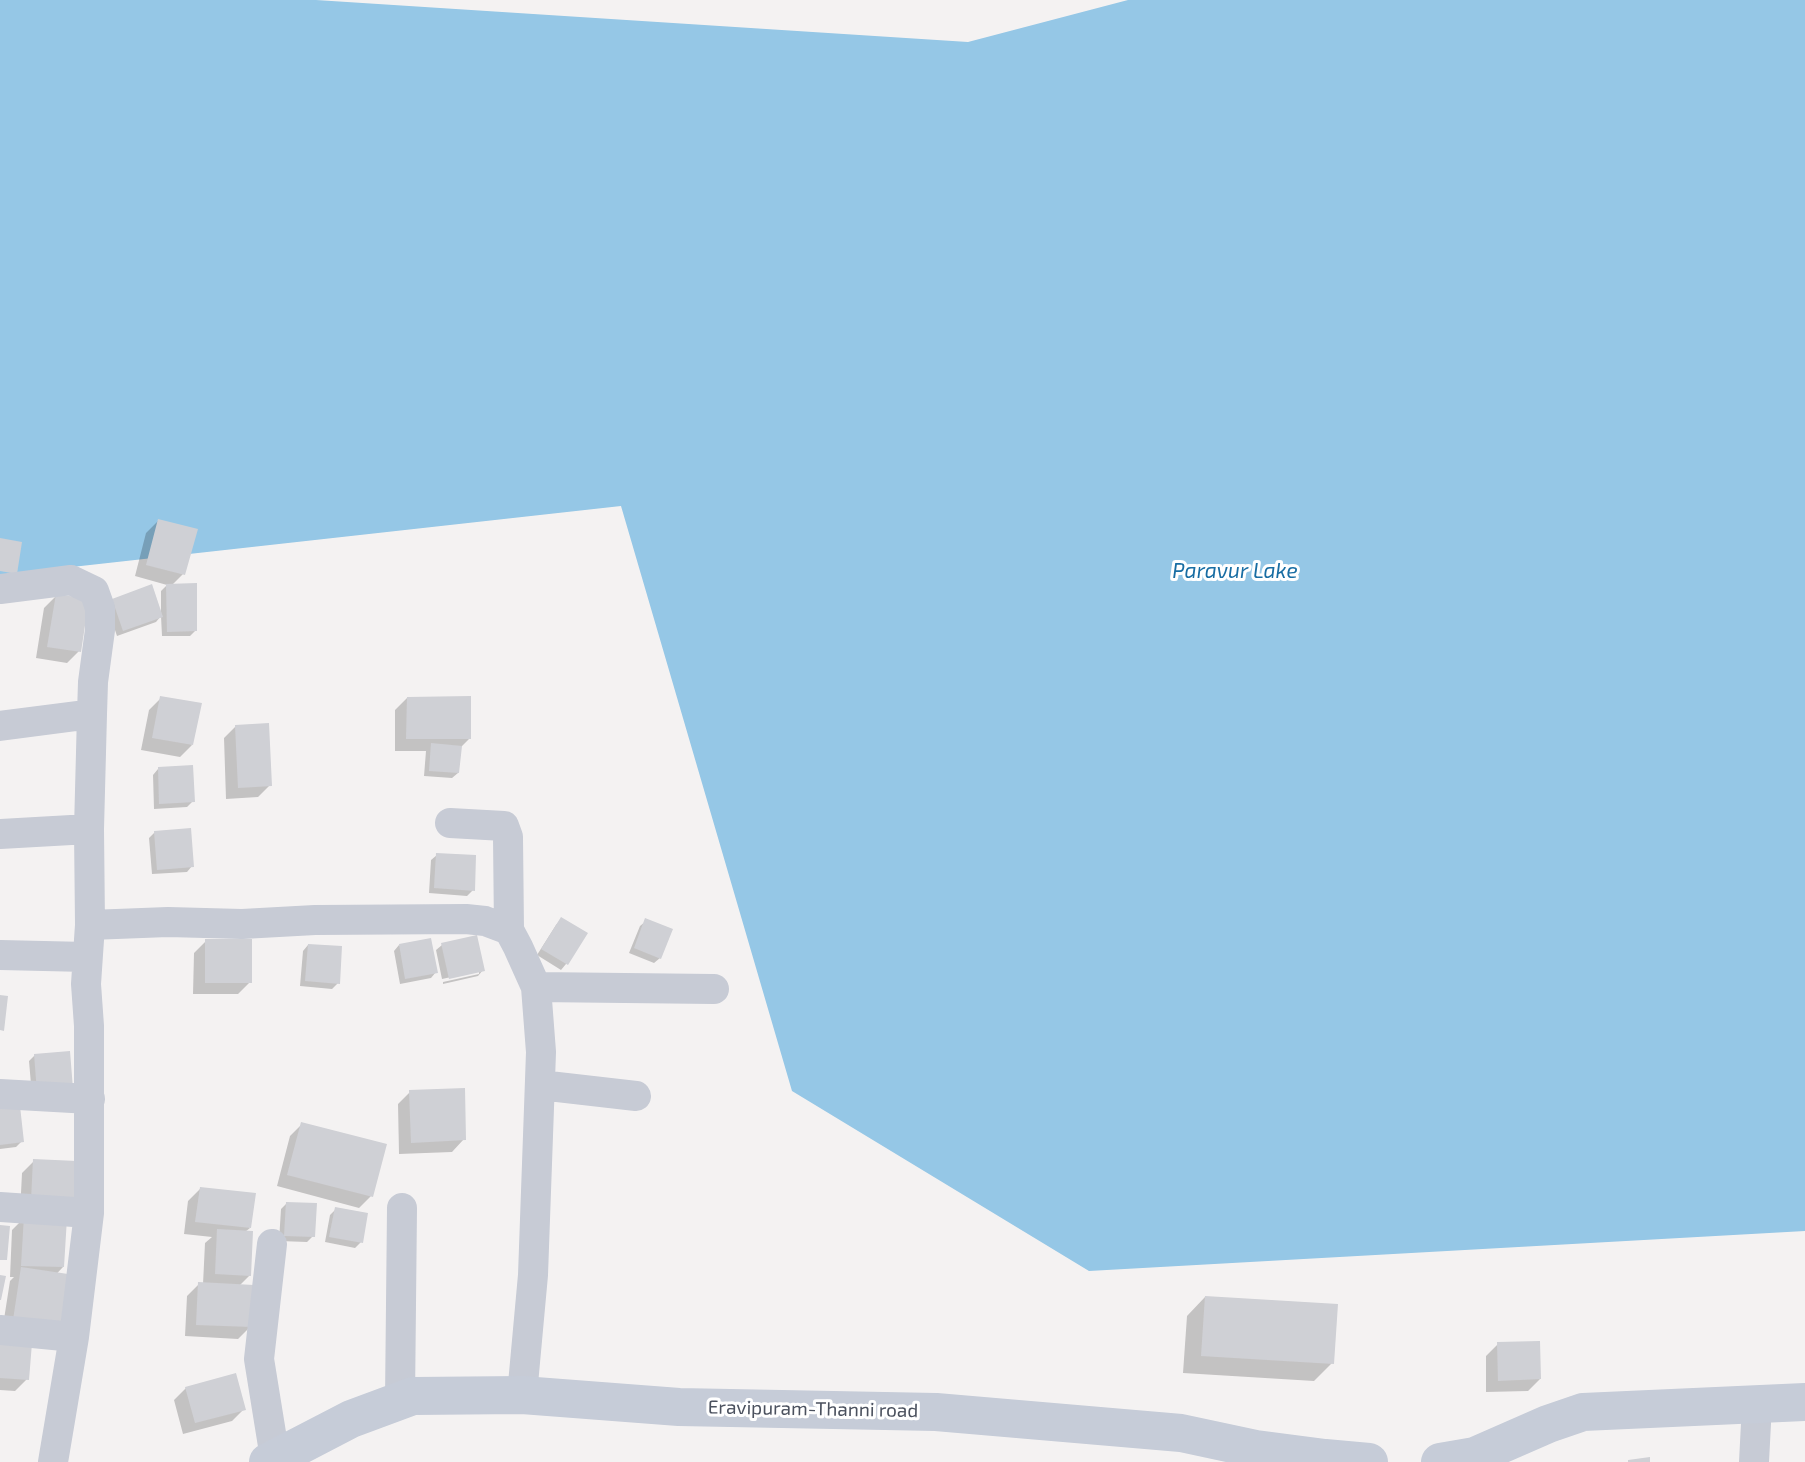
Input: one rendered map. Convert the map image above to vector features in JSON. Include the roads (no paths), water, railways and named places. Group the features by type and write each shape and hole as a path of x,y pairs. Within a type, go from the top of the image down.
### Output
{"main road":[{"name":"Eravipuram-Thanni road","path":"272,1460 351,1419 413,1396 522,1395 679,1406 936,1412 1181,1433 1256,1449 1369,1462"},
{"path":"1440,1462 1475,1456 1583,1412 1805,1402"}],"street":[{"path":"0,589 71,580 94,591 100,608 93,682 89,830 90,925 86,984 90,1099 89,1213 74,1337 53,1462"},
{"path":"0,726 92,714"},
{"path":"450,823 504,826 508,836 509,930 536,987 541,1052 540,1086 533,1275 522,1395"},
{"path":"0,834 89,830"},
{"path":"90,925 453,919 485,921 509,930"},
{"path":"0,955 87,957"},
{"path":"536,987 714,989"},
{"path":"540,1086 636,1097"},
{"path":"0,1094 90,1099"},
{"path":"0,1207 89,1213"},
{"path":"400,1401 402,1208"},
{"path":"272,1244 259,1359 272,1460"},
{"path":"0,1330 74,1337"},
{"path":"1754,1462 1757,1404"}],"water":[{"name":"Paravur Lake","path":"0,0 316,0 968,42 1128,0 1805,0 1805,1231 1089,1271 792,1091 621,506 0,575"}]}
